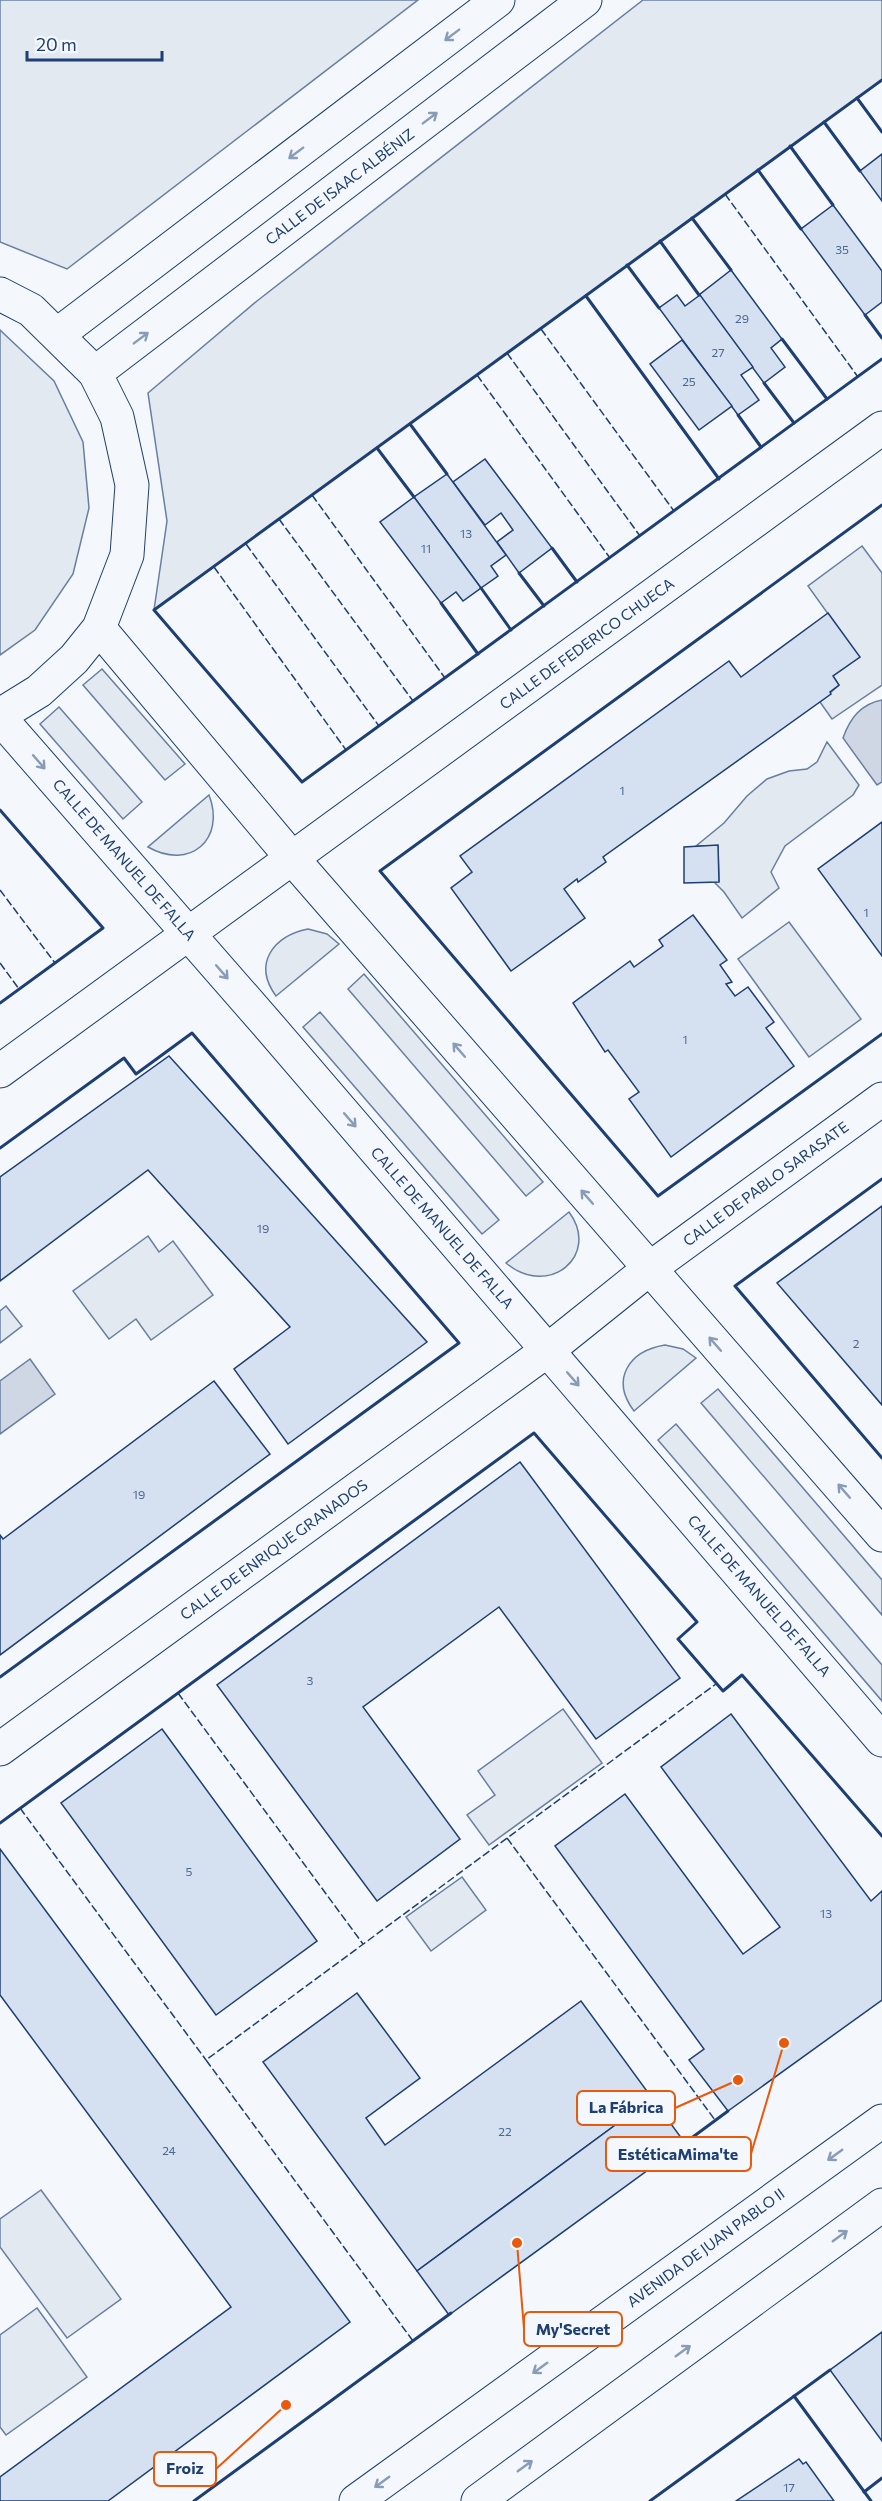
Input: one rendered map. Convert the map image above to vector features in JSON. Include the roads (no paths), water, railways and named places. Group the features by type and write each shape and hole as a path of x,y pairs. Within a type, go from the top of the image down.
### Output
{"street":[{"path":"57,334 498,0"},
{"name":"CALLE DE ISAAC ALBÉNIZ","path":"94,373 585,0"},
{"path":"0,294 31,310 94,373 117,417 132,485 127,555 99,628 74,659 39,692 0,717"},
{"name":"CALLE DE FEDERICO CHUECA","path":"188,933 882,428"},
{"path":"99,628 291,858 882,1536"},
{"name":"CALLE DE MANUEL DE FALLA","path":"0,717 882,1740"},
{"path":"0,1071 188,933"},
{"name":"CALLE DE PABLO SARASATE","path":"548,1350 649,1269 882,1099"},
{"name":"CALLE DE ENRIQUE GRANADOS","path":"0,1749 548,1350"},
{"name":"AVENIDA DE JUAN PABLO II","path":"356,2501 882,2121"},
{"path":"478,2501 882,2205"}],"place":[{"name":"EstéticaMima'te","path":"784,2043"},
{"name":"La Fábrica","path":"738,2080"},
{"name":"My'Secret","path":"517,2243"},
{"name":"Froiz","path":"286,2405"}]}
